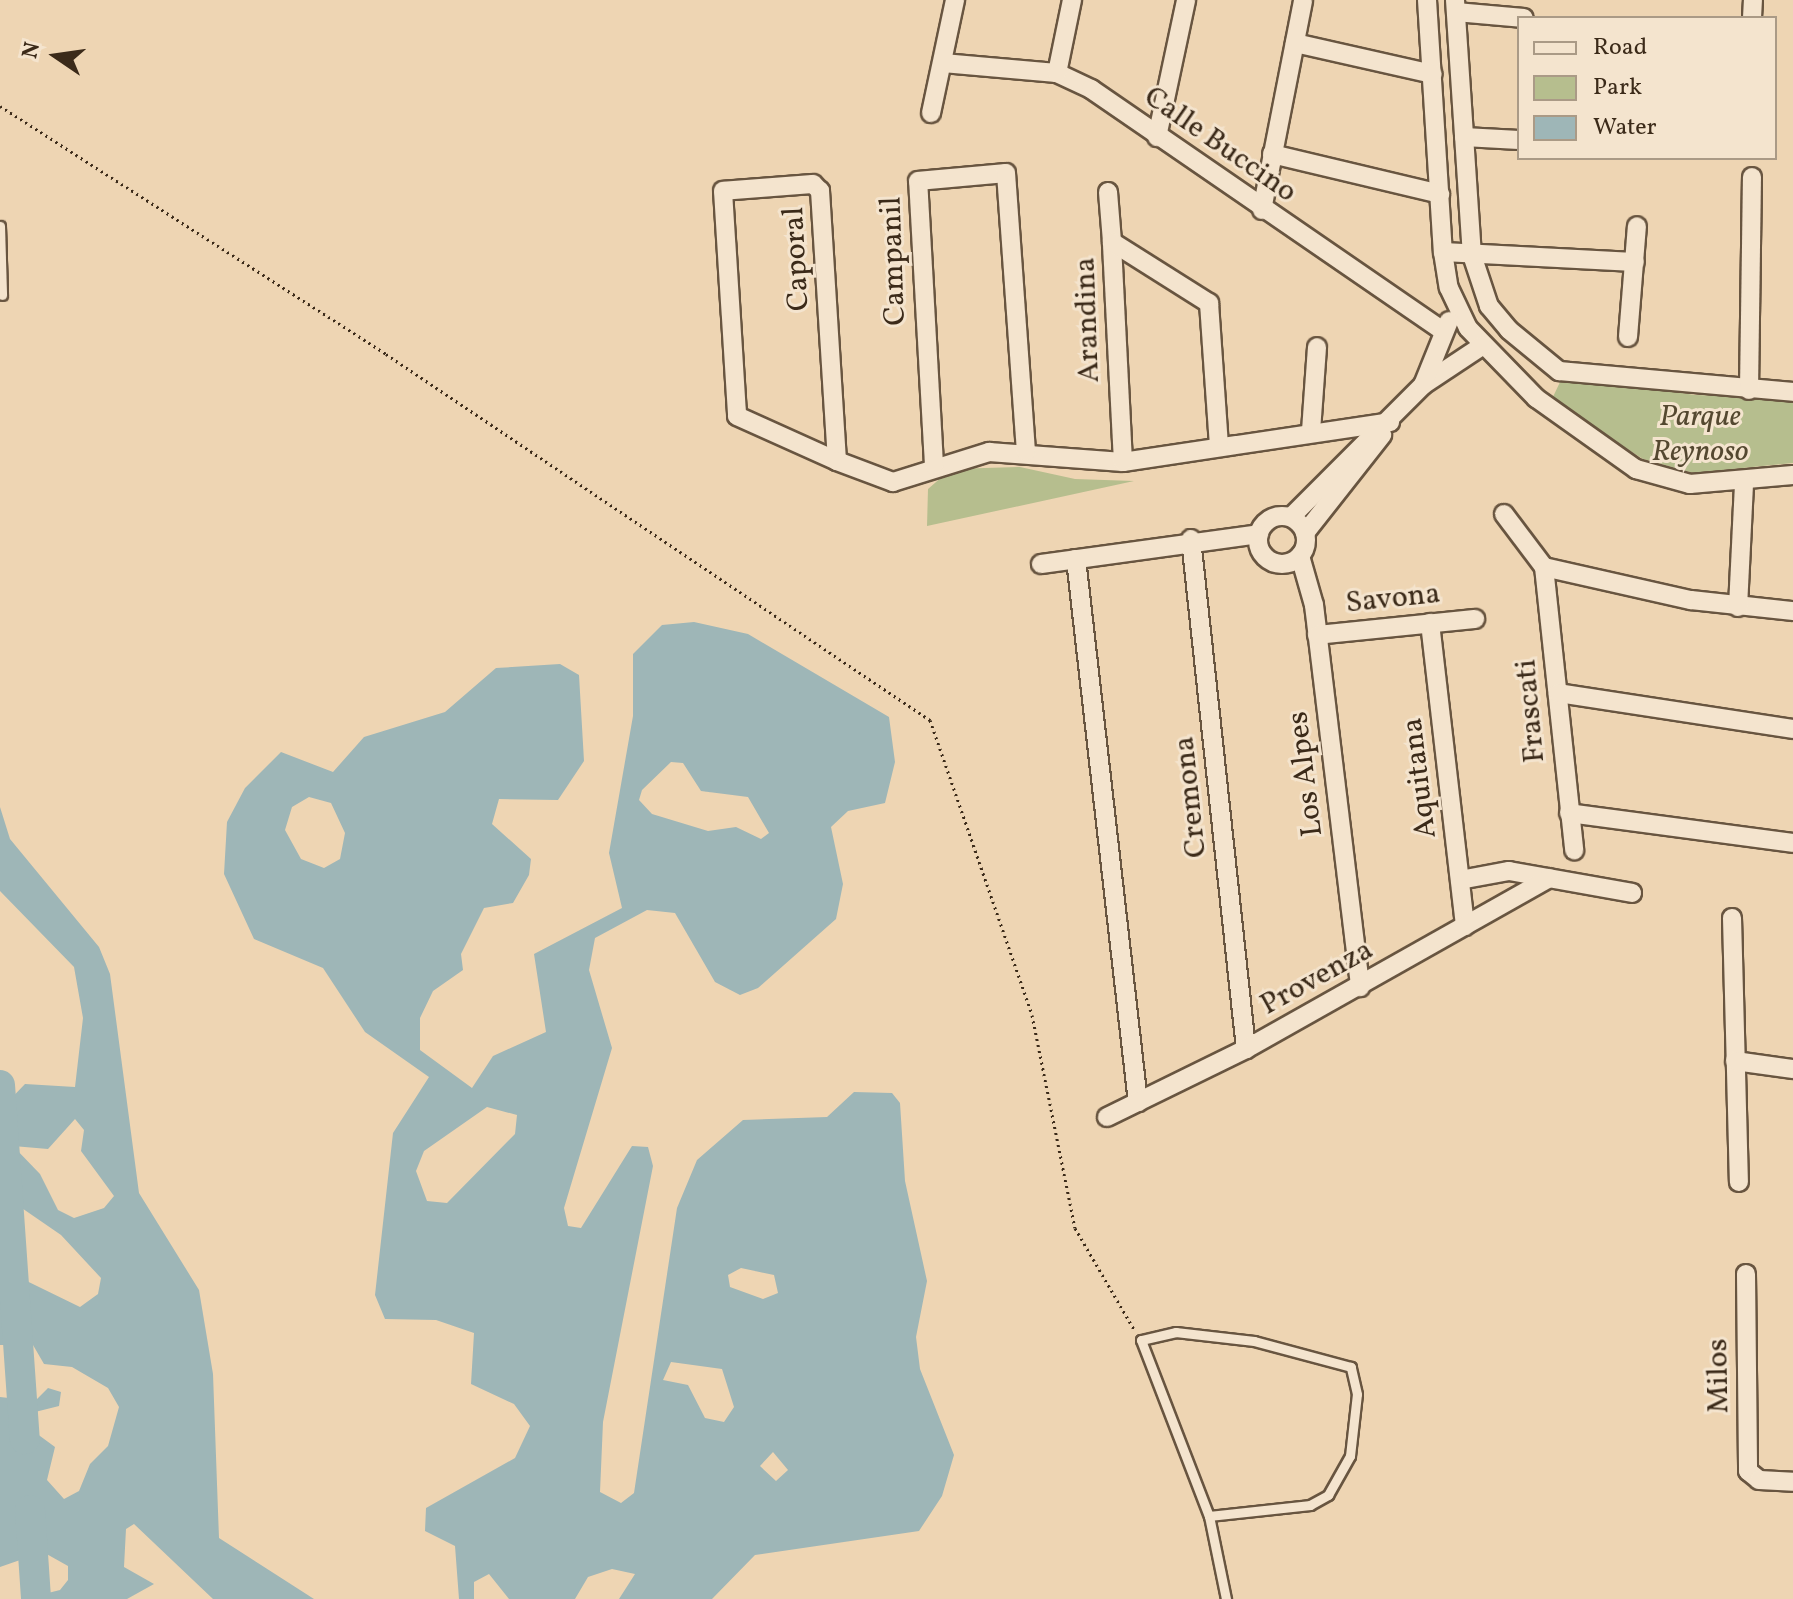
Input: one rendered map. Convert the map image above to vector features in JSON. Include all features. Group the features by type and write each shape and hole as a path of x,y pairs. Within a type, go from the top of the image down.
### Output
{"street":[{"path":"931,113 955,0"},
{"path":"1057,73 1072,0"},
{"path":"1157,137 1186,0"},
{"path":"1427,0 1443,252 1457,309 1482,346 1536,398 1636,469 1690,484 1744,485 1793,475"},
{"path":"1262,210 1303,1"},
{"path":"1517,17 1456,6 1464,137 1489,306 1559,371 1749,380 1793,392"},
{"path":"1295,43 1433,74"},
{"name":"Calle Buccino","path":"943,63 1057,73 1443,331"},
{"path":"1464,137 1517,140"},
{"path":"1272,154 1440,194"},
{"name":"Campanil","path":"934,465 918,181 1003,171 1008,177 1026,451"},
{"path":"1749,380 1752,177"},
{"name":"Caporal","path":"813,184 820,191 837,461 737,416 721,193 813,184"},
{"path":"1108,192 1112,242"},
{"path":"1628,337 1637,226"},
{"name":"Arandina","path":"1112,242 1209,303 1219,447"},
{"name":"Arandina","path":"1112,242 1123,462"},
{"path":"1443,252 1635,262"},
{"path":"1390,422 1291,517 1271,518 1259,534 1261,552 1275,564 1300,556 1305,533 1390,422 1423,385 1443,331 1457,309"},
{"path":"1423,385 1442,379 1482,346"},
{"path":"1311,431 1317,347"},
{"path":"1536,398 1559,371"},
{"path":"837,461 900,483 934,465 1026,451 1123,462 1311,431 1390,422"},
{"path":"1738,607 1744,485"},
{"path":"1504,514 1544,567 1738,607 1793,611"},
{"path":"1291,517 1305,533"},
{"path":"1041,564 1191,539 1259,534"},
{"name":"Cremona","path":"1191,539 1246,1049"},
{"name":"Los Alpes","path":"1300,556 1317,635 1360,987"},
{"path":"1076,559 1138,1102"},
{"name":"Frascati","path":"1544,567 1574,850"},
{"name":"Savona","path":"1317,635 1475,619"},
{"name":"Aquitana","path":"1430,623 1465,926"},
{"path":"1558,693 1793,729"},
{"path":"1569,813 1793,843"},
{"path":"1460,880 1509,871 1632,893"},
{"name":"Provenza","path":"1107,1117 1246,1049 1549,878"},
{"path":"1732,918 1739,1182"},
{"path":"1735,1061 1793,1069"},
{"name":"Milos","path":"1746,1274 1752,1477 1793,1482"}],"lane":[{"path":"0,226 2,295"},
{"path":"1209,1516 1310,1505 1328,1495 1350,1456 1357,1378 1340,1362 1254,1341 1176,1332 1141,1340 1209,1516 1226,1599"}],"path":[{"path":"0,106 386,354 930,720 1032,1015 1075,1228 1141,1340"}],"green space":[{"name":"Parque Reynoso","path":"1575,377 1695,395 1793,398 1793,463 1693,473 1643,459 1551,401 1561,380"},
{"path":"1020,467 1075,479 1134,481 927,526 928,489 951,469"}],"water":[{"path":"694,622 748,634 889,717 895,762 885,803 848,811 831,827 843,884 836,919 758,988 740,995 715,982 675,913 647,910 595,938 589,970 612,1048 564,1208 568,1226 581,1228 632,1146 648,1147 653,1166 603,1422 600,1492 621,1503 634,1493 677,1208 697,1160 743,1120 827,1117 854,1092 892,1093 900,1103 905,1181 927,1281 916,1337 920,1369 954,1455 942,1496 919,1531 755,1555 712,1599 619,1599 635,1574 612,1569 588,1577 575,1599 509,1599 489,1574 474,1582 474,1599 459,1599 455,1546 425,1531 426,1508 515,1458 530,1426 514,1404 471,1384 474,1333 436,1320 385,1319 375,1295 393,1133 429,1077 365,1032 323,968 254,939 224,874 227,822 245,788 281,752 333,772 364,737 445,712 496,668 560,664 579,675 584,761 558,800 499,799 492,824 531,859 529,875 513,903 484,908 461,954 463,970 433,991 420,1018 420,1050 472,1088 493,1056 546,1032 534,954 622,908 609,853 633,716 633,654 662,625","holes":["671,762 683,763 701,791 748,797 769,833 761,839 736,827 708,831 652,814 639,800 642,790","309,797 331,803 345,833 340,859 324,868 301,859 285,830 292,807","487,1107 517,1115 515,1134 447,1203 427,1201 416,1171 424,1151","741,1268 774,1275 778,1293 763,1299 730,1287 728,1275","671,1362 722,1369 734,1407 724,1422 705,1418 688,1385 663,1380","773,1452 788,1470 776,1481 760,1466"]},
{"path":"0,807 10,839 99,947 110,974 139,1193 199,1290 213,1374 219,1538 314,1599 213,1599 134,1524 126,1529 124,1567 154,1584 127,1599 24,1599 60,1590 68,1580 68,1566 43,1552 0,1567 0,1397 35,1401 48,1388 61,1392 59,1406 35,1412 25,1425 55,1447 47,1480 64,1499 79,1491 90,1464 108,1446 119,1407 108,1388 72,1367 44,1364 33,1345 0,1345 0,1268 80,1307 98,1294 101,1278 61,1235 0,1193 0,1110 25,1084 75,1087 83,1018 74,967 0,891","holes":["75,1119 84,1130 81,1151 114,1196 104,1208 74,1218 58,1210 40,1174 13,1146 48,1149"]}],"waterway":[{"path":"0,1085 25,1439"},
{"path":"30,1510 36,1599"}]}
